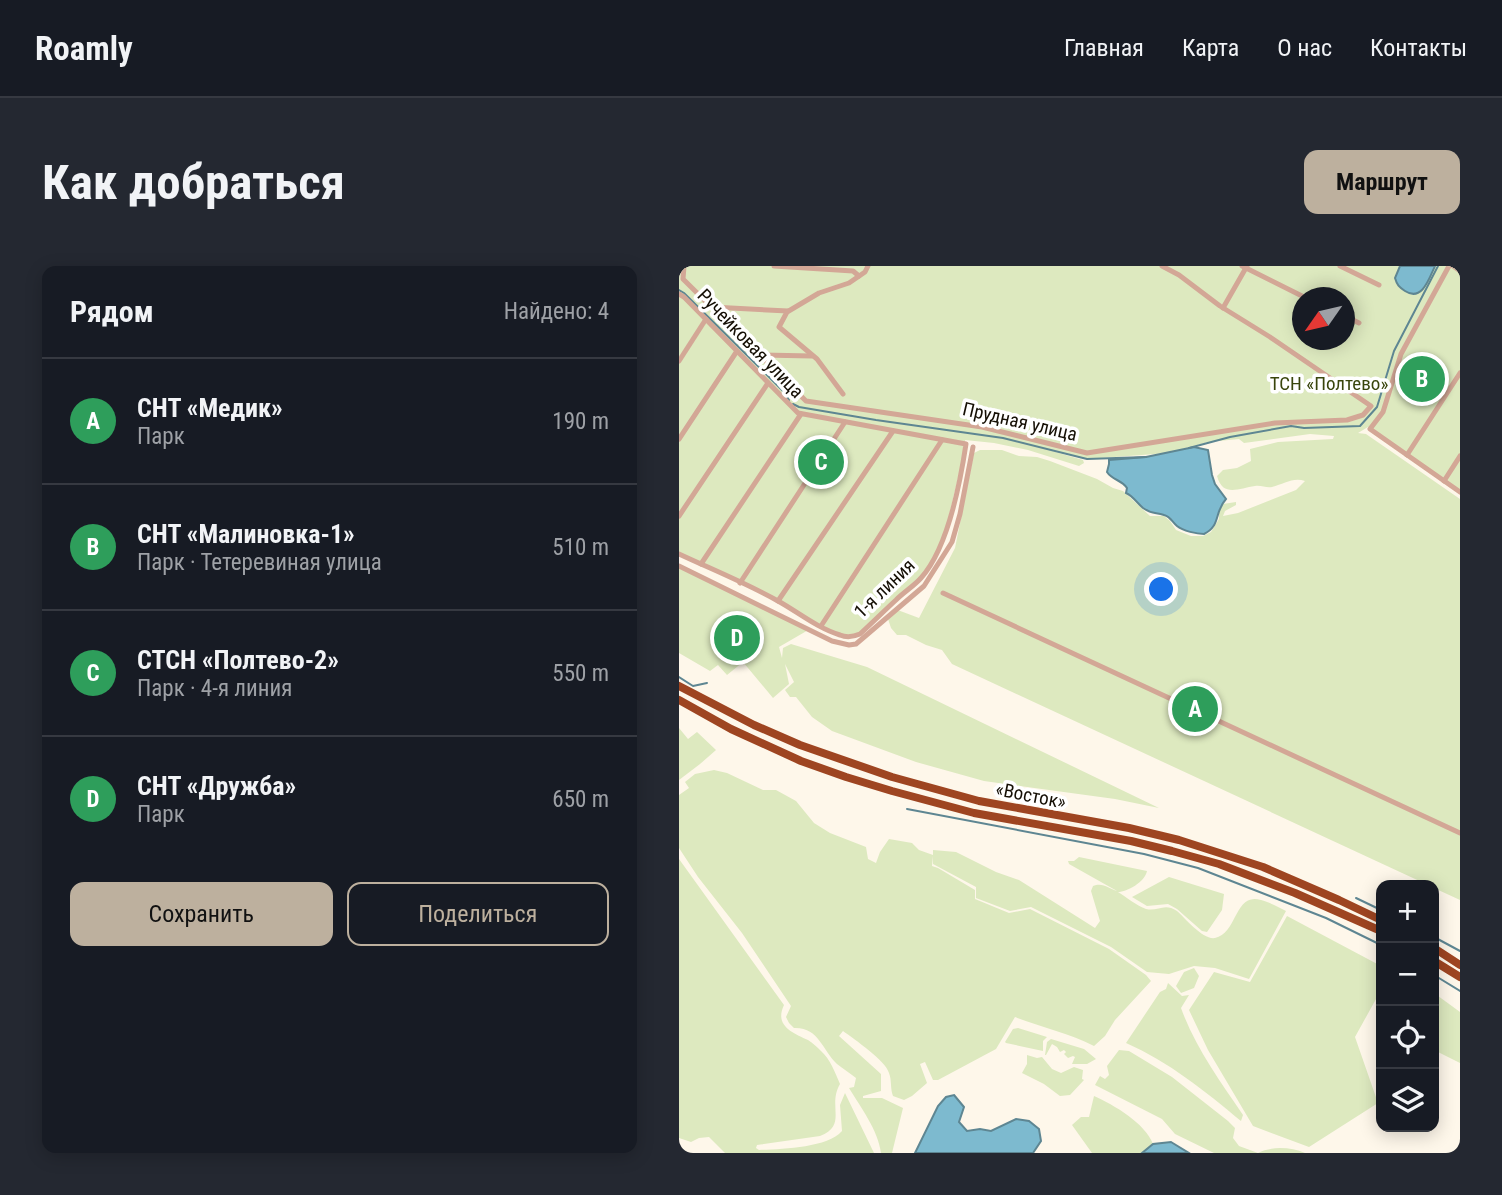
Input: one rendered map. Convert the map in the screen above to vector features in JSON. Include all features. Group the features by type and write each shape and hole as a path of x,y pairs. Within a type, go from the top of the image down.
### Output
{"highway":[{"name":"«Восток»","path":"679,686 754,725 800,745 891,777 979,801 1129,828 1179,840 1263,867 1376,918"},
{"name":"«Восток»","path":"679,701 731,729 801,761 846,777 974,813 1132,841 1219,864 1295,893 1376,929"},
{"path":"1439,951 1460,965"},
{"path":"1439,964 1460,977"}],"street":[{"name":"Прудная улица","path":"684,266 683,279 806,401 982,427 1087,453 1275,423 1347,420 1363,415 1371,406 1223,307"},
{"path":"774,266 853,271 859,276"},
{"path":"843,394 813,356 779,327 788,311 819,293 849,283 865,272 868,266"},
{"path":"1162,266 1223,307 1245,267 1292,291"},
{"path":"1340,266 1378,285"},
{"path":"1460,271 1451,266 1401,354 1383,412 1370,429 1460,492"},
{"name":"Ручейковая улица","path":"679,294 797,413 970,446"},
{"path":"712,307 788,311"},
{"path":"679,361 706,319"},
{"path":"1355,321 1359,323"},
{"path":"679,346 687,349"},
{"path":"679,439 737,351"},
{"path":"760,355 813,356"},
{"path":"1407,455 1460,373"},
{"path":"679,516 768,383"},
{"path":"701,565 801,414"},
{"path":"740,583 845,422"},
{"path":"778,601 893,431"},
{"path":"821,626 942,440"},
{"path":"679,566 832,641 856,644 925,586 952,542 960,514 970,446"},
{"name":"1-я линия","path":"679,554 778,601 843,637 853,637 860,634 922,578 935,557 944,536 970,446"},
{"path":"1444,481 1460,456"},
{"path":"943,593 1460,833"}],"green space":[{"name":"ТСН «Полтево»","path":"679,266 1460,266 1460,492 1368,427 1358,433 1366,434 1460,499 1460,900 1439,890 1439,880 1417,880 952,664 942,650 906,635 897,635 888,619 895,609 919,618 955,548 974,453 980,450 1002,450 1019,456 1037,457 1097,479 1123,491 1150,516 1164,516 1176,530 1191,536 1203,536 1211,532 1219,519 1223,504 1236,502 1223,516 1238,513 1296,490 1305,481 1292,480 1270,487 1232,490 1223,487 1217,476 1223,470 1237,468 1251,461 1250,449 1278,442 1333,439 1334,436 1310,434 1244,443 1239,439 1208,442 1169,453 1087,459 1052,451 1083,460 1084,463 1079,466 1028,450 965,440 944,536 922,578 860,634 843,637 778,601 679,554"},
{"path":"679,566 810,629 779,647 782,658 783,648 791,644 867,667 1159,808 1115,799 984,781 916,762 832,731 812,717 796,697 790,697 785,690 794,682 785,664 789,684 773,698 743,662 727,675 718,665 710,671 679,653"},
{"path":"679,728 688,739 697,732 716,750 679,780"},
{"path":"714,770 727,773 763,790 776,790 796,801 814,823 830,833 866,847 868,859 876,863 889,839 912,843 919,850 933,855 933,850 956,852 1019,880 1095,928 1100,921 1091,891 1093,886 1103,885 1117,891 1069,864 1068,861 1079,857 1147,871 1135,886 1118,892 1146,909 1172,908 1210,938 1222,935 1241,907 1252,899 1264,901 1286,911 1249,979 1215,968 1194,966 1169,974 1147,972 1111,947 1031,907 1010,911 976,898 976,887 933,864 933,856 932,866 975,890 975,899 1009,913 1030,909 1109,949 1151,981 1094,1046 1015,1017 996,1049 938,1080 933,1080 925,1062 920,1064 927,1083 904,1100 893,1096 889,1073 882,1062 843,1031 839,1036 881,1074 881,1091 863,1098 882,1098 903,1108 892,1153 881,1153 873,1128 849,1088 854,1087 856,1078 837,1064 815,1035 794,1028 789,1023 786,1017 791,1006 742,933 679,848 679,795 689,788 685,782 695,774"},
{"path":"679,859 784,1005 781,1018 783,1023 791,1031 812,1042 824,1054 840,1084 835,1100 835,1121 828,1132 820,1136 757,1145 756,1148 759,1150 803,1146 835,1137 842,1131 840,1105 845,1093 874,1153 725,1153 709,1137 691,1142 679,1138"},
{"path":"1169,877 1224,894 1222,910 1207,932 1202,931 1168,904 1147,906 1132,897"},
{"path":"1287,916 1376,963 1376,999 1355,1037 1376,1104 1309,1147 1253,1126 1208,1050 1189,1010 1214,972 1250,982"},
{"path":"1194,968 1199,976 1194,988 1181,993 1176,986 1184,972"},
{"path":"1168,983 1182,996 1189,995 1181,1008 1193,1036 1243,1115 1241,1121 1172,1068 1126,1043"},
{"path":"1439,997 1460,1012 1460,1063 1439,1052"},
{"path":"1018,1028 1047,1037 1043,1041 1043,1051 1006,1043 1013,1029"},
{"path":"1051,1039 1084,1049 1096,1059 1087,1064 1072,1064 1075,1057 1068,1058 1064,1050 1060,1052 1052,1044 1045,1055 1047,1042"},
{"path":"1119,1050 1129,1051 1172,1077 1235,1128 1233,1138 1239,1146 1258,1153 1214,1153 1175,1134 1162,1119 1095,1085 1100,1076 1105,1079 1109,1075 1107,1066"},
{"path":"1027,1055 1042,1057 1052,1069 1061,1073 1074,1067 1083,1070 1084,1080 1070,1095 1060,1096 1022,1073 1027,1064"},
{"path":"1094,1096 1136,1122 1153,1144 1142,1153 1092,1153 1072,1125 1081,1117 1089,1117"},
{"path":"1281,1148 1305,1153 1258,1153"}],"water":[{"path":"1400,266 1435,266 1424,288 1411,294 1397,284 1395,278"},
{"path":"1194,447 1208,450 1215,484 1226,499 1213,527 1204,534 1183,529 1170,518 1146,510 1126,493 1125,485 1107,472 1109,460 1146,457"},
{"path":"954,1095 964,1107 959,1122 967,1131 991,1131 1016,1119 1029,1121 1039,1129 1041,1141 1033,1153 915,1153 938,1106 946,1097"},
{"path":"1171,1142 1189,1153 1142,1153 1153,1144"}],"waterway":[{"path":"1189,448 1230,437 1291,426 1360,426 1377,407 1394,351 1438,266"},
{"path":"679,290 783,391 789,400"},
{"path":"793,404 876,420 1003,438 1087,459 1146,457"},
{"path":"679,677 693,686 707,683"},
{"path":"907,809 1144,854 1198,868 1326,918 1377,943"},
{"path":"1356,898 1376,908"},
{"path":"1439,940 1460,951"},
{"path":"1439,978 1460,991"}],"place":[{"name":"СНТ «Малиновка-1»","path":"1422,379"},
{"name":"СТСН «Полтево-2»","path":"821,462"},
{"name":"СНТ «Дружба»","path":"737,638"},
{"name":"СНТ «Медик»","path":"1195,709"}]}
